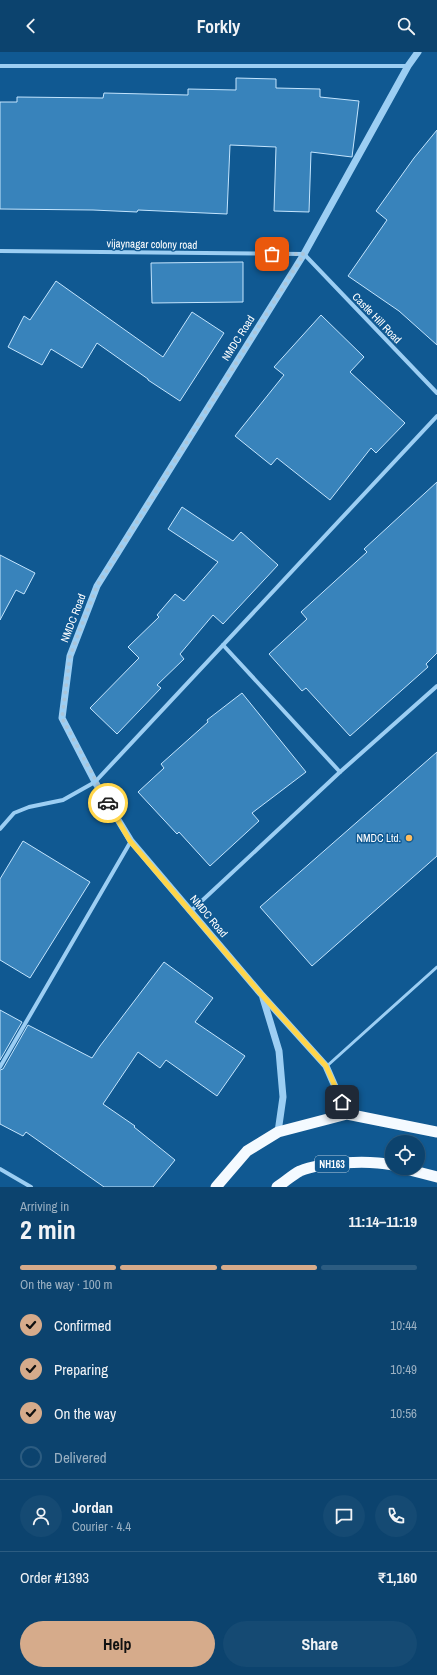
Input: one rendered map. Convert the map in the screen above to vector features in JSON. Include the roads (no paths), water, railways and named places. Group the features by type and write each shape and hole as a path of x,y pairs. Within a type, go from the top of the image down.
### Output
{"highway":[{"path":"216,1187 247,1151 278,1132 347,1114 437,1132"},
{"name":"NH163","path":"277,1187 300,1172 331,1164 355,1163 385,1165"},
{"path":"425,1174 437,1177"}],"street":[{"name":"NMDC Road","path":"347,1114 326,1066 261,994 130,841 95,782 62,718 70,656 97,586 304,254 408,66 418,52"},
{"path":"0,66 408,66"},
{"name":"vijaynagar colony road","path":"0,251 304,254"},
{"name":"Castle Hill Road","path":"304,254 437,393"},
{"path":"0,829 14,813 30,807 63,800 95,782 437,416"},
{"path":"222,645 340,772"},
{"path":"191,911 340,772 437,686"},
{"path":"0,1067 130,841"},
{"path":"261,994 279,1051 283,1097 278,1132"},
{"path":"0,1169 31,1187"}],"lane":[{"path":"326,1066 437,967"}],"place":[{"name":"NMDC Ltd.","path":"409,838"}]}
